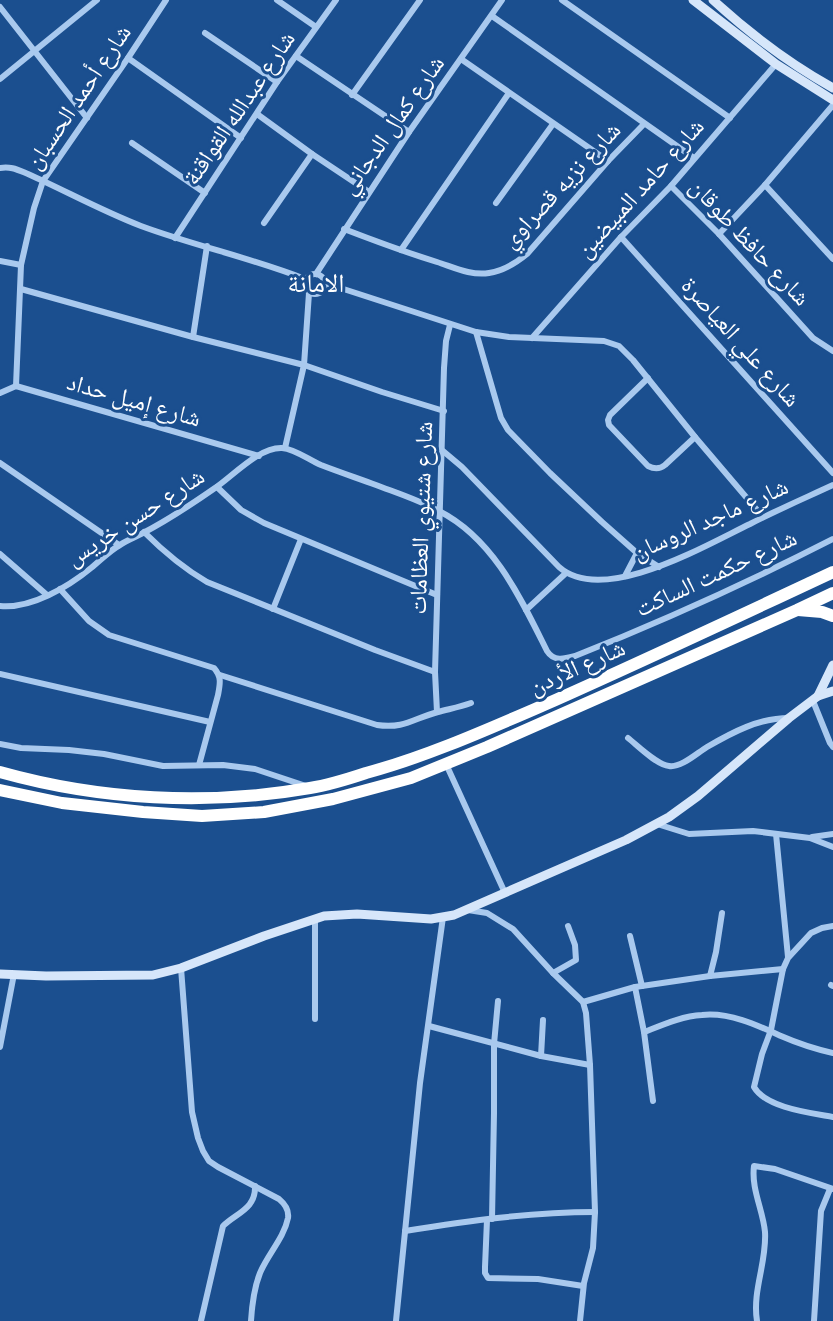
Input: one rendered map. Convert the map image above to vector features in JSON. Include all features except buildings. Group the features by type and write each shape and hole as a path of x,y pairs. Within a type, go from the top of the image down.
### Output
{"highway":[{"name":"شارع الأردن","path":"0,772 94,791 193,799 256,796 331,784 412,759 480,733 833,572"},
{"name":"شارع الأردن","path":"0,790 62,803 202,816 264,812 333,799 411,778 446,764 833,593"},
{"path":"797,610 822,612 833,616"}],"street":[{"path":"0,79 97,0"},
{"name":"شارع أحمد الحسبان","path":"16,386 21,265 43,180 166,0"},
{"path":"278,0 316,27"},
{"name":"شارع عبدالله القواقنة","path":"175,238 277,82 336,0"},
{"path":"352,95 420,0"},
{"name":"شارع كمال الدجاني","path":"316,274 409,132 502,0"},
{"path":"562,0 730,118"},
{"path":"693,0 776,64 833,102 765,184 719,234"},
{"path":"713,0 785,58 833,88"},
{"path":"0,7 87,118"},
{"path":"492,16 694,158"},
{"path":"205,33 277,82"},
{"path":"296,56 409,132"},
{"path":"128,58 241,138"},
{"path":"461,59 608,161"},
{"name":"شارع حامد المبيضين","path":"532,338 621,237 671,186 776,64"},
{"path":"401,250 509,93"},
{"path":"257,114 369,191"},
{"path":"496,203 553,124"},
{"name":"شارع نزيه قصراوي","path":"344,229 466,271 489,274 500,271 527,254 644,124"},
{"path":"132,143 205,193"},
{"path":"264,223 312,154"},
{"path":"0,169 15,168 129,221 305,279"},
{"path":"765,184 833,259"},
{"name":"شارع حافظ طوقان","path":"671,186 719,234 813,338 833,351"},
{"name":"شارع علي العياصرة","path":"621,237 833,473"},
{"path":"193,337 207,246"},
{"path":"0,261 21,265"},
{"path":"316,274 323,278 325,283 322,291 313,294 304,287 305,279 316,274"},
{"path":"325,283 476,332 509,337 582,339 612,343 625,351 763,517"},
{"path":"21,289 304,365 444,411"},
{"path":"285,448 304,365 313,294"},
{"name":"شارع شتيوي العظامات","path":"437,712 435,672 445,351 450,324"},
{"path":"476,332 501,418 508,430 550,473 637,553 659,567"},
{"path":"648,378 610,415 608,420 611,427 648,466 654,468 665,465 695,437"},
{"path":"1,394 16,386"},
{"name":"شارع إميل حداد","path":"16,386 259,456"},
{"name":"شارع حسن خريس","path":"0,606 17,606 60,589 119,545 144,533 217,487 259,456 272,449 285,448"},
{"name":"شارع حكمت الساكت","path":"285,448 441,511 481,542 497,562 550,656 559,659 575,656 687,610 833,539"},
{"path":"443,451 566,573 526,610"},
{"path":"0,463 119,545"},
{"name":"شارع ماجد الروسان","path":"566,573 586,580 625,577 659,567 833,485"},
{"path":"217,487 241,510 264,523 437,595"},
{"path":"144,533 187,571 228,592 435,672"},
{"path":"273,609 301,539"},
{"path":"625,577 637,553"},
{"path":"0,554 47,595"},
{"path":"60,589 89,621 108,635 214,668 220,675 377,725 395,727 471,703"},
{"path":"833,665 815,698 833,747"},
{"path":"0,674 210,722"},
{"path":"199,765 218,695 220,675"},
{"path":"0,974 142,975 181,968 264,936 337,914 431,919 468,910 657,824 698,796 815,698 833,691"},
{"path":"628,738 663,765 674,766 739,730 766,720 789,718"},
{"path":"0,744 104,754 163,766 223,765 255,769 311,788"},
{"path":"446,764 505,893"},
{"path":"657,824 689,834 737,831 810,838 833,847"},
{"path":"776,834 788,958"},
{"path":"810,838 833,834"},
{"path":"468,910 487,913 513,929 583,1002 588,1025 595,1212 593,1248 583,1286 580,1321"},
{"path":"710,975 722,914"},
{"path":"396,1321 420,1083 443,917"},
{"path":"315,919 315,1019"},
{"path":"553,973 576,960 575,945 568,926"},
{"path":"833,926 811,933 788,958 754,1087 759,1094 784,1107 833,1117"},
{"path":"630,936 653,1101"},
{"path":"181,968 192,1112 198,1139 209,1161 279,1199 288,1213 285,1226 260,1273 251,1321"},
{"path":"583,1002 639,986 710,975 783,969"},
{"path":"0,1047 14,974"},
{"path":"498,1001 485,1268 488,1278 538,1279 583,1286"},
{"path":"643,1032 702,1015 741,1020 807,1046 833,1053"},
{"path":"541,1056 543,1020"},
{"path":"429,1026 541,1056 590,1065"},
{"path":"757,1321 755,1304 765,1229 755,1186 754,1166 775,1169 832,1189 821,1211 814,1321"},
{"path":"201,1321 223,1226 250,1205 255,1186"},
{"path":"405,1231 547,1213 595,1212"}],"district":[{"name":"الامانة","path":"316,283"}]}
